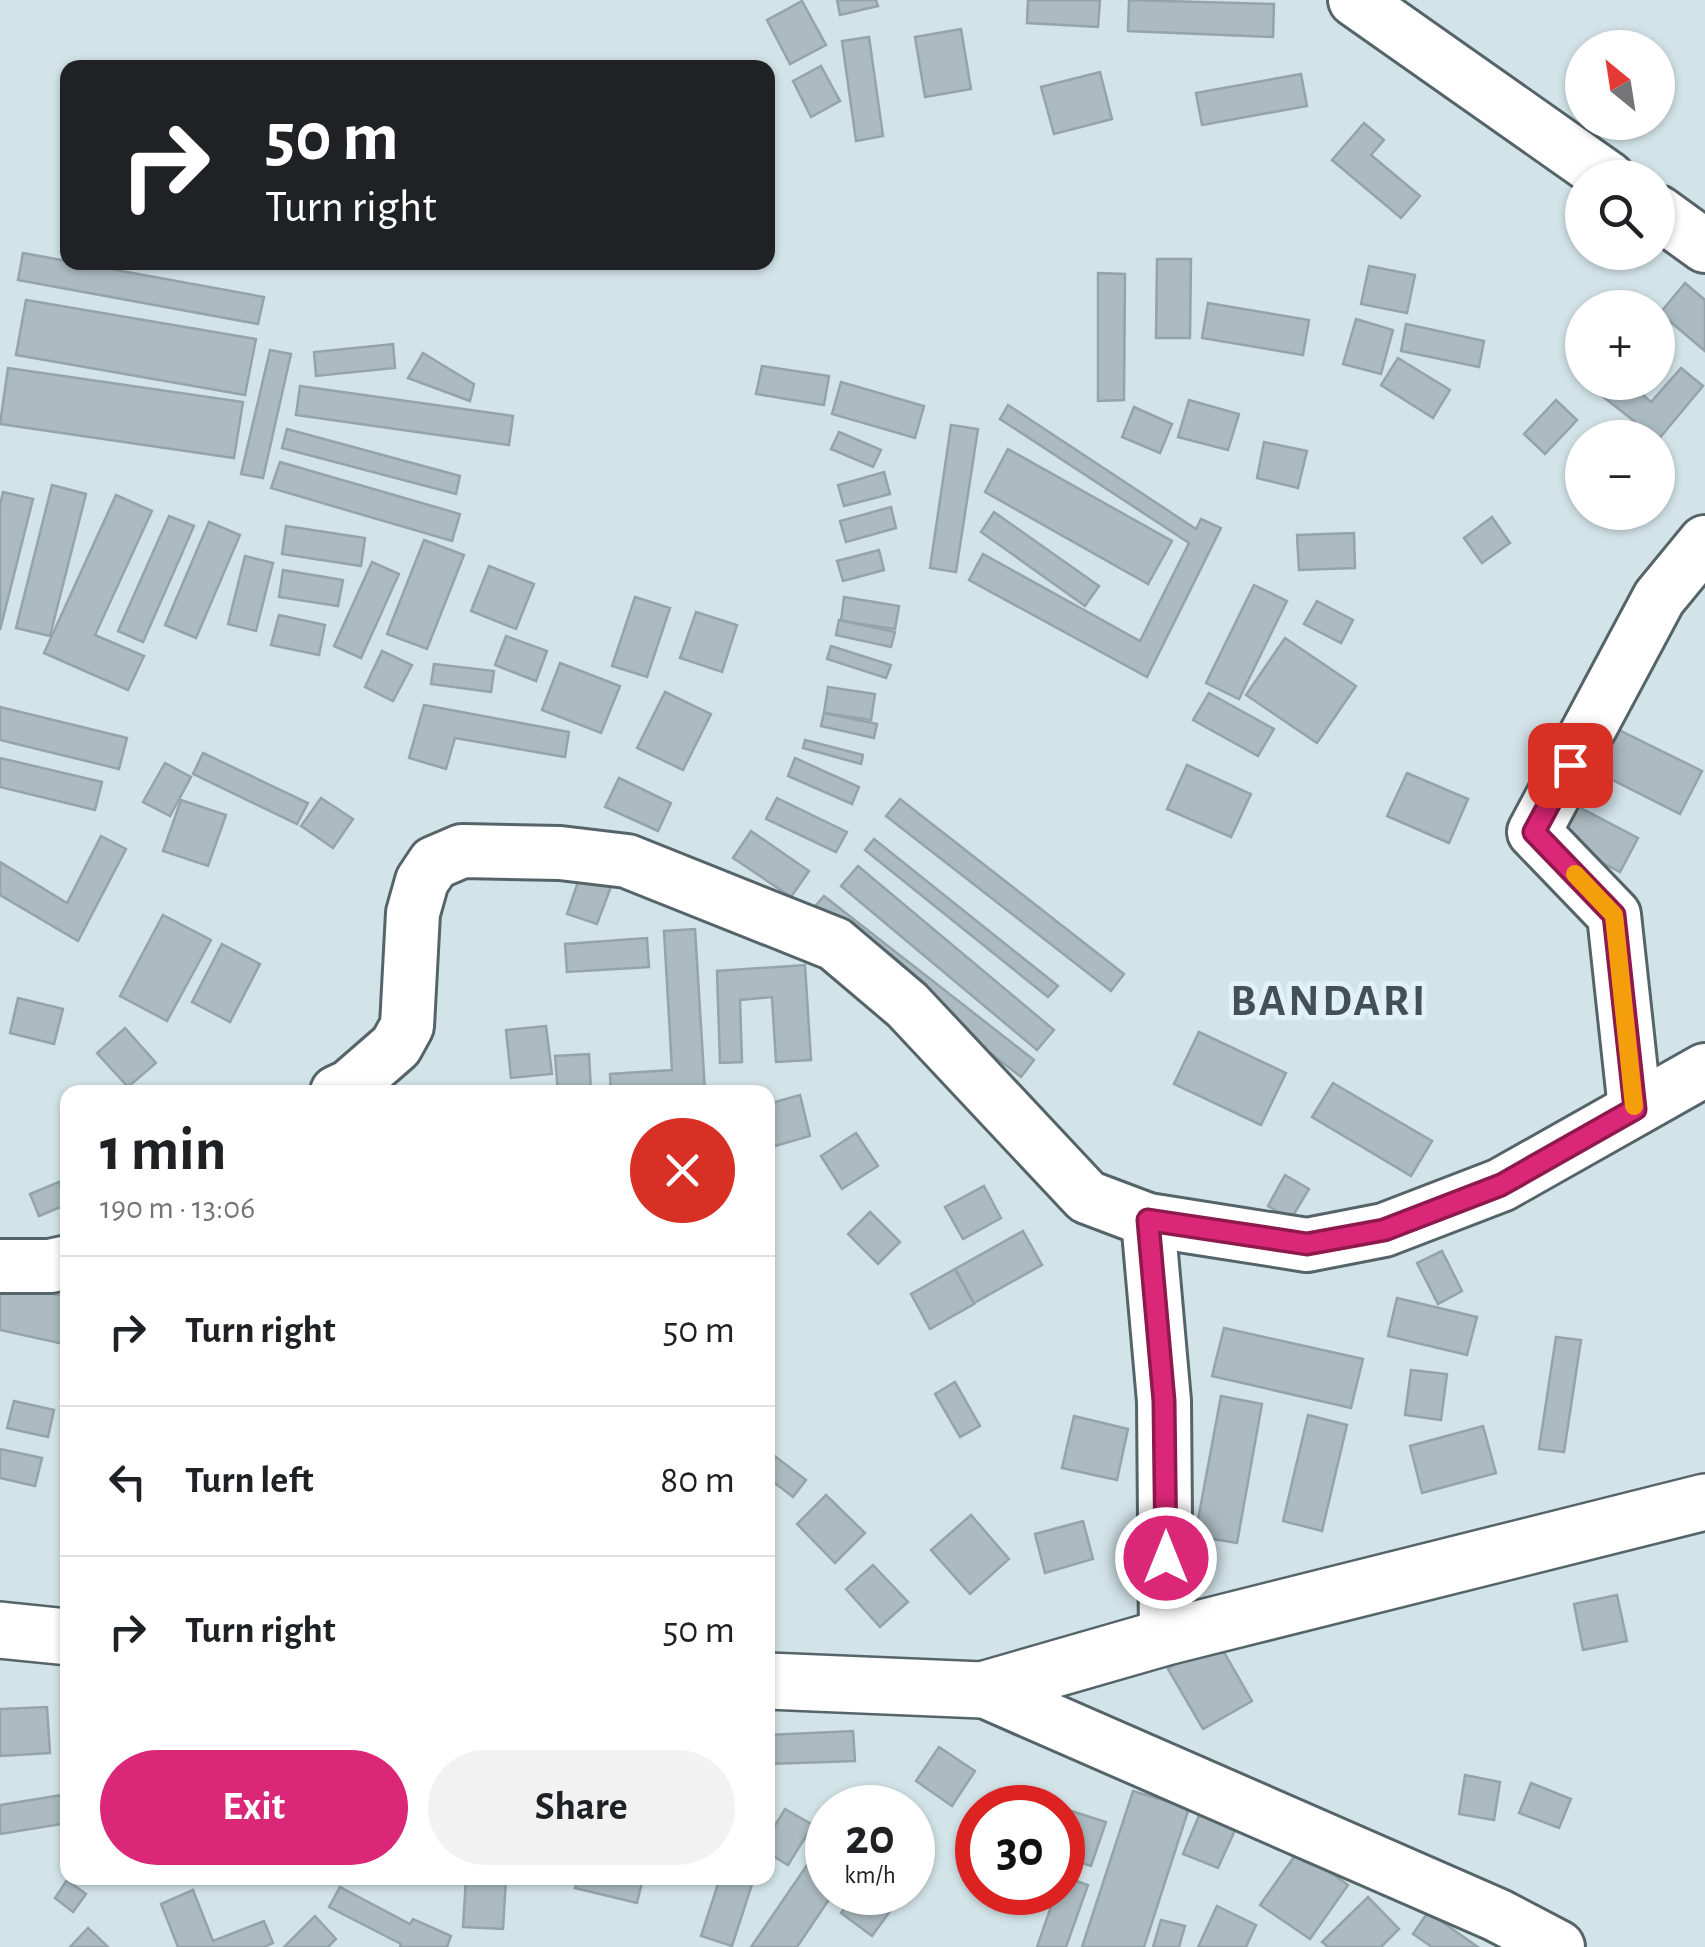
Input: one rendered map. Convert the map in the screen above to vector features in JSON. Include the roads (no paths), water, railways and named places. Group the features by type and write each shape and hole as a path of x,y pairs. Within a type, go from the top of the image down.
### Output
{"street":[{"path":"1355,0 1582,160"},
{"path":"1675,224 1705,246"},
{"path":"1635,1109 1614,915 1534,832 1659,598 1705,542"},
{"path":"347,1085 396,1046 407,1026 413,913 422,881 434,863 462,851 627,861 835,944 907,1005 1087,1197 1148,1220 1307,1244 1384,1230 1501,1185 1705,1070"},
{"path":"1148,1220 1164,1401 1166,1637"},
{"path":"0,1266 60,1264"},
{"path":"775,1680 982,1690 1166,1637 1705,1502"},
{"path":"0,1630 60,1636"},
{"path":"982,1690 1497,1915 1558,1947"}],"district":[{"name":"BANDARI","path":"1329,999"}]}
